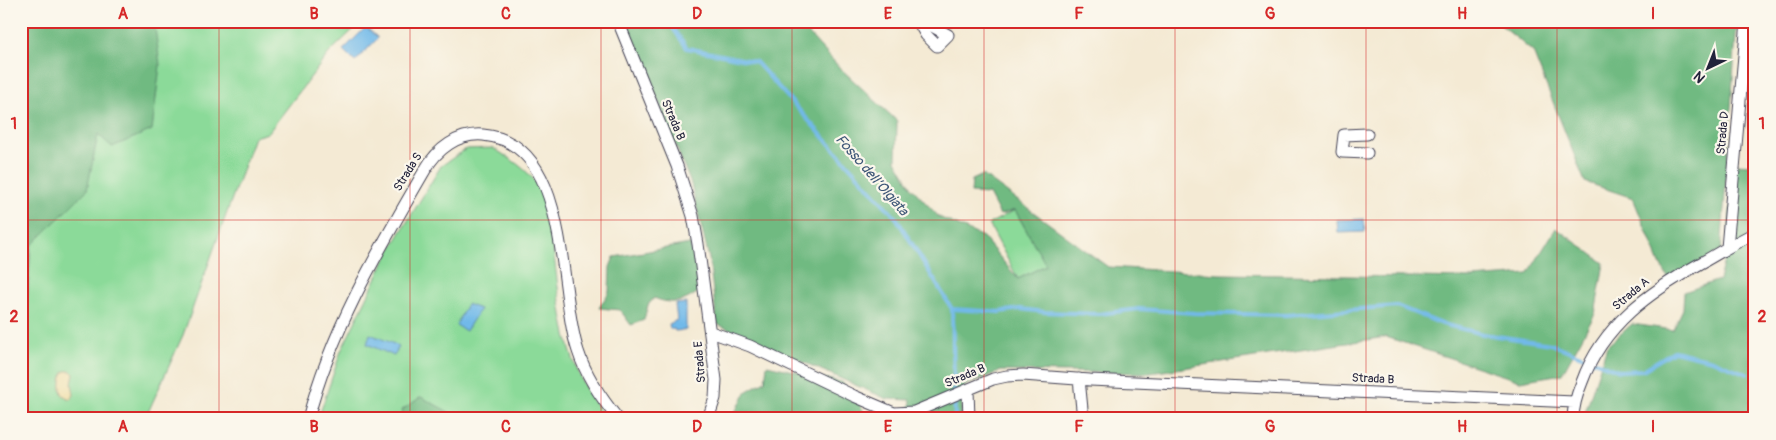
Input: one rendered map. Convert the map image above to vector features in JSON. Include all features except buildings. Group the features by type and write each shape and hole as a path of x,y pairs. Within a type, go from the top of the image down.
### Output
{"street":[{"name":"Strada B","path":"618,21 685,191 698,244 711,332 750,346 888,415 914,412 1006,376 1574,402"},
{"path":"918,21 926,35 937,46 948,35 923,21"},
{"path":"1600,21 1635,21"},
{"name":"Strada D","path":"1727,248 1747,21"},
{"path":"1367,153 1342,152 1344,135 1368,134"},
{"name":"Strada S","path":"308,419 335,338 396,220 424,172 433,158 445,147 460,138 478,135 494,137 515,146 530,159 540,175 553,210 569,320 578,351 594,385 618,419"},
{"name":"Strada A","path":"1573,419 1574,402 1592,360 1616,325 1644,298 1755,233"},
{"name":"Strada E","path":"708,419 715,398 716,380 711,332"},
{"path":"1079,379 1083,419"},
{"path":"959,394 969,419"}],"green space":[{"path":"21,21 154,21 160,65 152,130 112,147 98,134 87,190 31,246 26,318 21,326"},
{"path":"150,21 362,21 329,53 268,133 254,137 183,335 145,419 21,419 21,246"},
{"path":"626,21 797,21 840,68 897,121 896,160 912,188 939,217 983,237 1018,279 1046,265 1015,210 1000,215 989,194 971,193 972,180 983,175 1108,267 1219,274 1472,278 1528,274 1556,228 1604,263 1595,314 1562,374 1520,381 1386,337 1150,373 1001,371 965,385 960,419 908,419 911,400 887,399 717,324 709,258 691,184"},
{"path":"1496,21 1536,21 1638,32 1662,21 1737,21 1721,251 1669,279 1661,266 1633,198 1585,182 1533,52"},
{"path":"493,148 522,168 533,178 540,190 548,214 562,316 573,359 593,400 607,419 318,419 341,351 390,250 441,166 466,149"},
{"path":"1734,164 1755,165 1755,419 1583,419 1607,346 1632,324 1673,330 1683,309 1684,292 1719,280 1727,248"},
{"path":"1015,210 1046,265 1018,279 989,224"},
{"path":"690,244 702,289 691,297 674,302 654,298 648,305 644,320 631,325 620,310 599,308 609,292 610,267 614,257"},
{"path":"767,365 842,382 859,402 865,415 860,419 731,419 747,391 765,381"},
{"path":"421,397 461,419 404,419 402,410"}],"sand":[{"path":"65,371 71,371 74,374 72,384 74,395 70,400 61,391 61,379"}],"water":[{"path":"366,27 378,38 355,62 343,50"},
{"path":"1364,219 1365,232 1338,233 1337,220"},
{"path":"686,303 686,330 675,331 670,329 669,324 677,320 675,304"},
{"path":"467,304 480,309 466,331 456,325"},
{"path":"370,334 399,346 394,356 367,344"}],"waterway":[{"name":"Fosso dell’Olgiata","path":"668,21 687,48 756,62 897,219 952,309 955,419"},
{"path":"952,309 999,312 1020,309 1099,314 1139,309 1194,313 1286,315 1397,306 1442,324 1483,334 1551,344 1619,371 1643,370 1674,351 1712,360 1747,374"}]}
